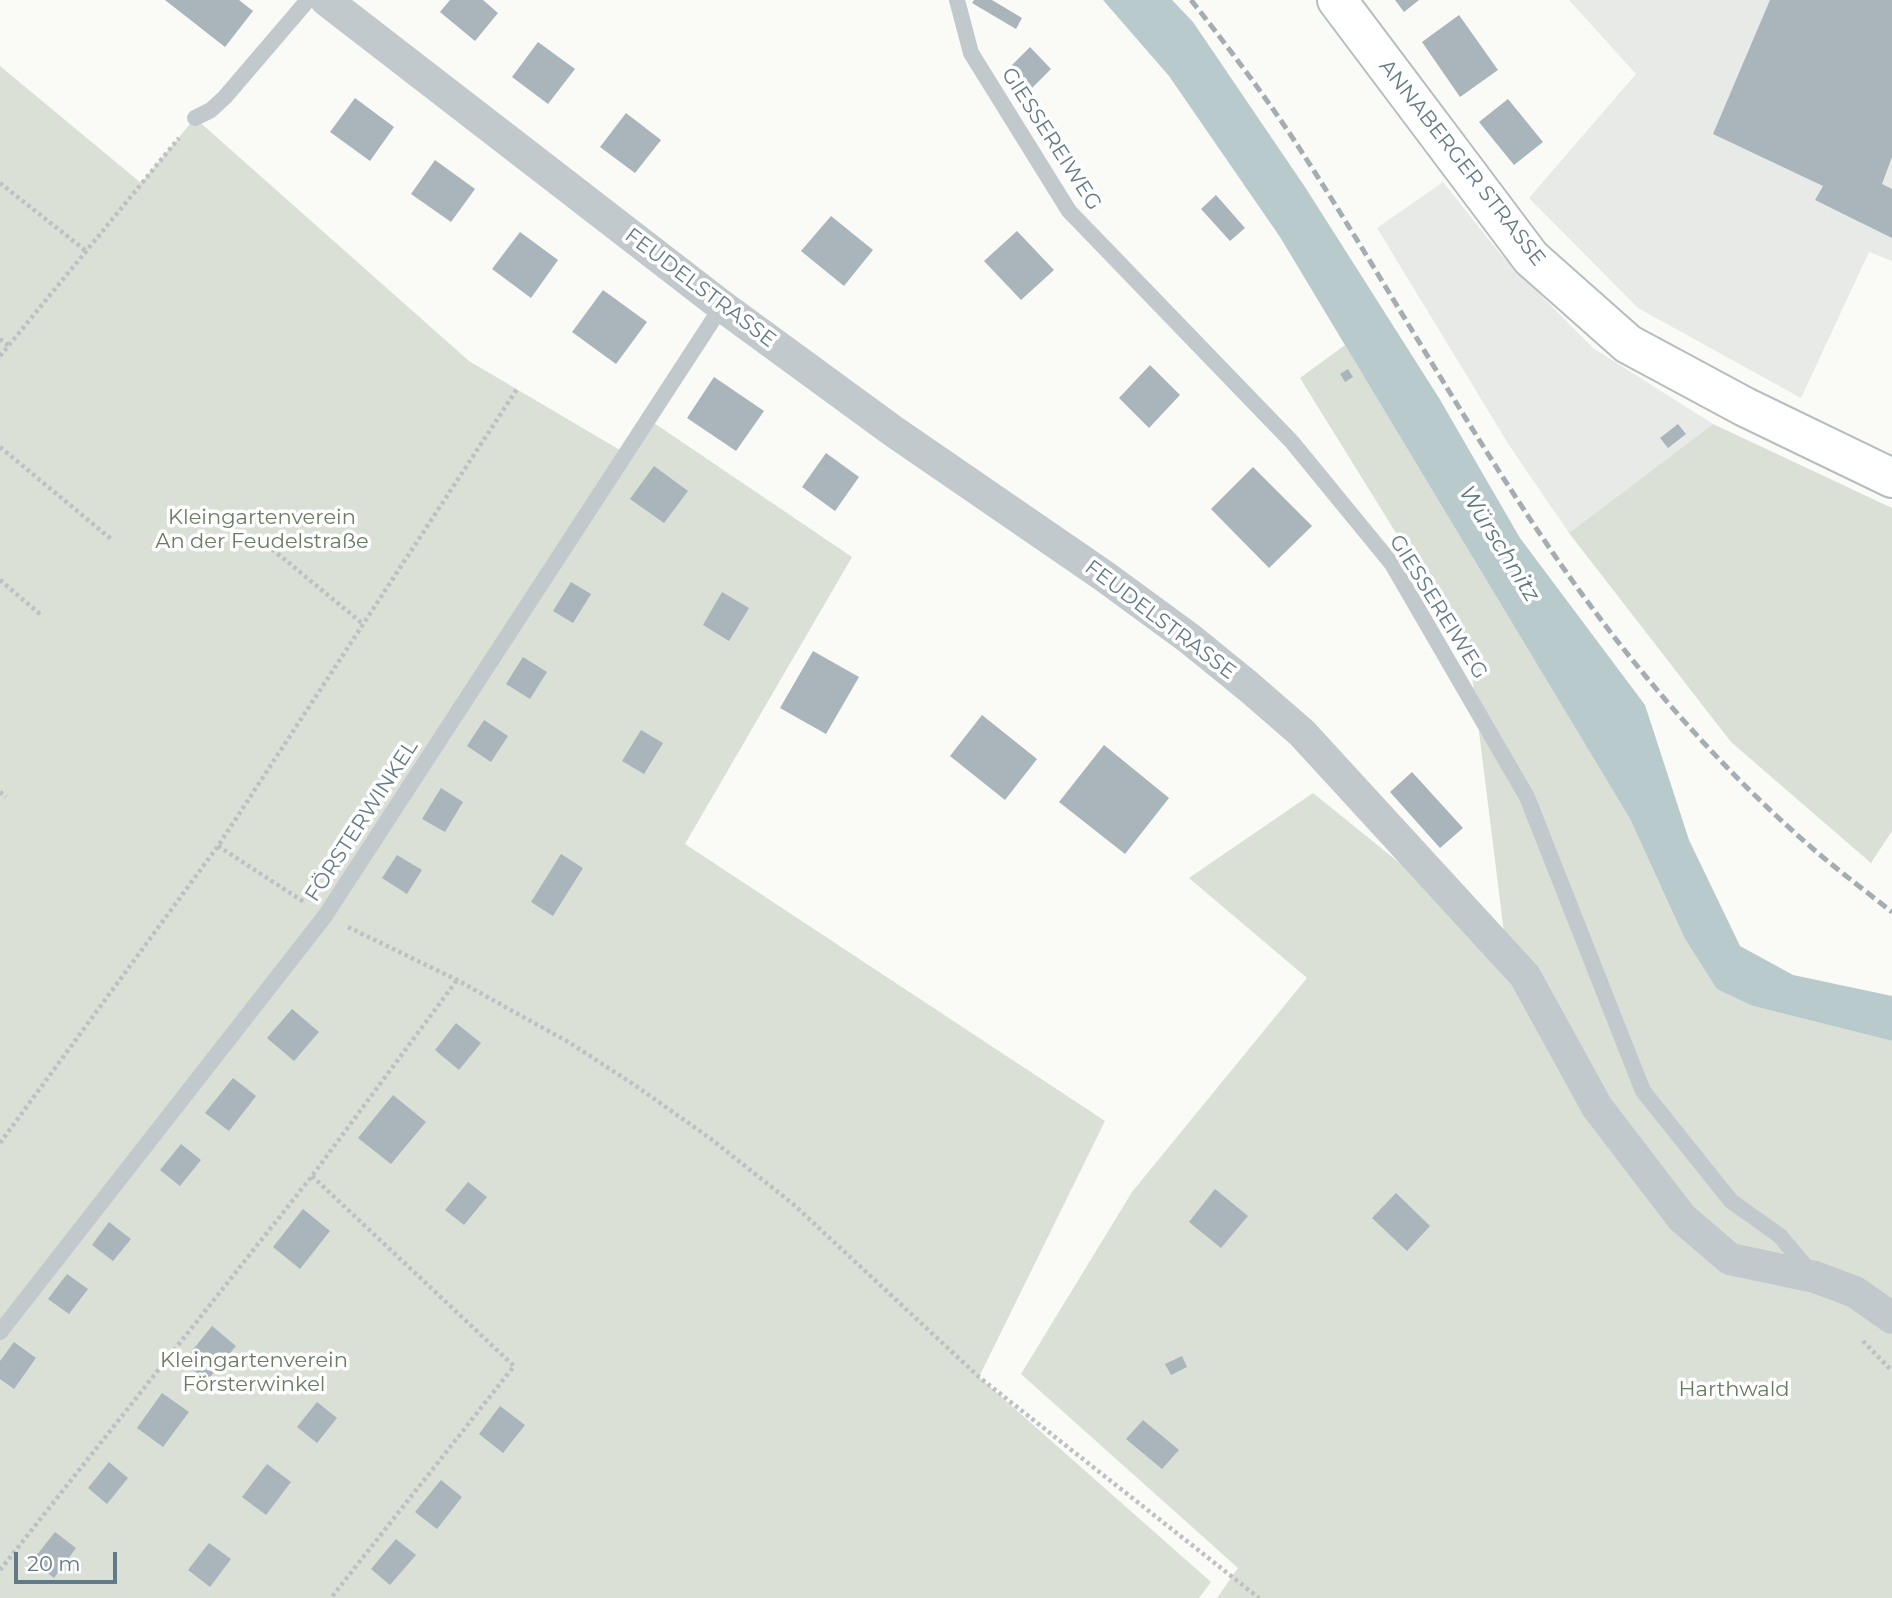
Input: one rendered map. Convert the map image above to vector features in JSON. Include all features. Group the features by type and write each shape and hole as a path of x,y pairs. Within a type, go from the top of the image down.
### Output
{"main road":[{"name":"ANNABERGER STRASSE","path":"1337,0 1531,258 1628,344 1745,407 1892,478"}],"street":[{"name":"FEUDELSTRASSE","path":"326,0 722,306 893,431 1104,576 1190,639 1302,733 1525,975 1597,1107 1682,1218 1730,1259 1815,1277 1856,1292 1892,1318"}],"lane":[{"path":"195,118 211,110 225,97 308,0"},
{"name":"GIESSEREIWEG","path":"957,0 971,53 1069,211 1292,442 1392,564 1527,797 1643,1091 1731,1201 1780,1236 1815,1277"},
{"name":"FÖRSTERWINKEL","path":"0,1332 325,916 722,306"}],"path":[{"path":"0,356 195,118"},
{"path":"0,183 86,251"},
{"path":"0,339 9,346"},
{"path":"0,1143 218,846 517,389"},
{"path":"0,447 111,538"},
{"path":"272,549 363,624"},
{"path":"0,580 41,615"},
{"path":"0,792 6,797"},
{"path":"218,846 325,916 457,980 569,1043 711,1139 793,1204 979,1377 1259,1598"},
{"path":"0,1570 312,1176 457,980"},
{"path":"312,1176 514,1366 331,1598"}],"shaded area":[{"path":"1569,0 1892,0 1892,261 1869,252 1801,398 1638,308 1529,198 1636,74"},
{"path":"1443,182 1502,256 1593,348 1713,424 1569,533 1509,445 1377,228"}],"green space":[{"path":"0,66 141,183 195,118 469,361 625,453 648,419 852,557 685,844 1105,1121 979,1377 1211,1582 1199,1598 0,1598"},
{"name":"Harthwald","path":"1345,345 1630,819 1684,937 1753,1006 1892,1041 1892,1598 1217,1598 1238,1568 1021,1374 1132,1192 1307,978 1189,878 1313,793 1506,949 1469,651 1300,378"},
{"path":"1713,424 1892,508 1892,831 1871,863 1731,742 1569,533"}],"water":[{"name":"Würschnitz","path":"1103,0 1172,0 1193,22 1305,187 1439,398 1520,538 1645,705 1689,840 1740,946 1793,975 1892,996 1892,1041 1753,1006 1717,989 1684,937 1630,819 1280,237 1169,76"}],"building":[{"path":"165,0 239,0 253,11 225,47"},
{"path":"450,0 483,0 498,13 475,41 440,12"},
{"path":"974,0 992,0 1022,18 1016,29 972,3"},
{"path":"1395,0 1419,0 1404,12"},
{"path":"1770,0 1892,0 1892,157 1882,184 1892,189 1892,238 1815,200 1823,186 1713,134"},
{"path":"1459,15 1498,70 1460,97 1422,42"},
{"path":"538,42 575,69 548,104 512,77"},
{"path":"1030,47 1051,69 1031,89 1010,67"},
{"path":"355,98 394,127 370,161 330,132"},
{"path":"1508,99 1543,142 1514,165 1479,122"},
{"path":"626,113 661,140 635,173 600,147"},
{"path":"435,160 475,189 451,222 411,194"},
{"path":"1216,195 1245,228 1230,241 1201,209"},
{"path":"831,216 873,250 844,286 801,251"},
{"path":"1017,231 1054,270 1021,300 984,261"},
{"path":"520,232 558,260 531,298 492,269"},
{"path":"603,290 647,322 616,364 572,332"},
{"path":"1150,365 1180,395 1149,428 1119,398"},
{"path":"1348,369 1353,377 1345,382 1340,374"},
{"path":"714,377 764,411 736,451 687,418"},
{"path":"1678,424 1686,434 1668,448 1660,438"},
{"path":"826,453 859,477 835,511 802,487"},
{"path":"654,466 688,491 664,523 630,499"},
{"path":"1253,467 1312,526 1269,568 1211,509"},
{"path":"571,582 591,594 573,623 553,611"},
{"path":"722,592 749,608 729,641 703,625"},
{"path":"813,651 859,677 826,734 780,708"},
{"path":"523,657 547,672 530,699 506,684"},
{"path":"982,715 1037,759 1005,800 950,756"},
{"path":"484,720 508,736 491,762 467,746"},
{"path":"641,730 663,743 644,774 622,761"},
{"path":"1104,745 1169,798 1125,854 1059,802"},
{"path":"1412,772 1463,828 1440,848 1390,792"},
{"path":"441,788 463,802 445,832 422,819"},
{"path":"561,854 583,868 553,916 531,902"},
{"path":"397,855 422,870 407,894 382,878"},
{"path":"292,1009 319,1032 294,1061 267,1038"},
{"path":"456,1023 481,1043 459,1070 435,1050"},
{"path":"233,1078 256,1096 229,1131 205,1113"},
{"path":"393,1095 426,1122 391,1164 358,1138"},
{"path":"181,1144 201,1160 180,1186 160,1170"},
{"path":"468,1182 487,1197 464,1225 445,1210"},
{"path":"1215,1189 1248,1216 1221,1248 1189,1222"},
{"path":"1396,1193 1430,1226 1407,1251 1372,1218"},
{"path":"303,1209 330,1231 300,1269 273,1247"},
{"path":"109,1222 131,1239 113,1261 92,1245"},
{"path":"67,1274 88,1289 69,1314 48,1299"},
{"path":"212,1326 236,1346 207,1381 183,1362"},
{"path":"14,1342 36,1358 14,1389 0,1379 0,1361"},
{"path":"1182,1356 1187,1367 1171,1375 1165,1364"},
{"path":"162,1393 189,1412 163,1447 137,1428"},
{"path":"317,1402 337,1418 317,1443 297,1427"},
{"path":"500,1406 525,1425 503,1453 479,1434"},
{"path":"1143,1420 1179,1450 1162,1469 1126,1439"},
{"path":"109,1462 128,1478 107,1504 88,1488"},
{"path":"267,1464 291,1482 266,1515 242,1497"},
{"path":"441,1480 462,1497 437,1529 415,1512"},
{"path":"55,1532 76,1548 54,1578 32,1561"},
{"path":"396,1539 416,1555 390,1585 371,1569"},
{"path":"209,1543 231,1559 210,1587 188,1570"}],"railway":[{"path":"1191,0 1294,139 1497,469 1564,569 1621,646 1683,720 1749,790 1819,854 1892,912"}],"park label":[{"name":"Kleingartenverein An der Feudelstraße","path":"262,530"},
{"name":"Kleingartenverein Försterwinkel","path":"254,1373"}]}
